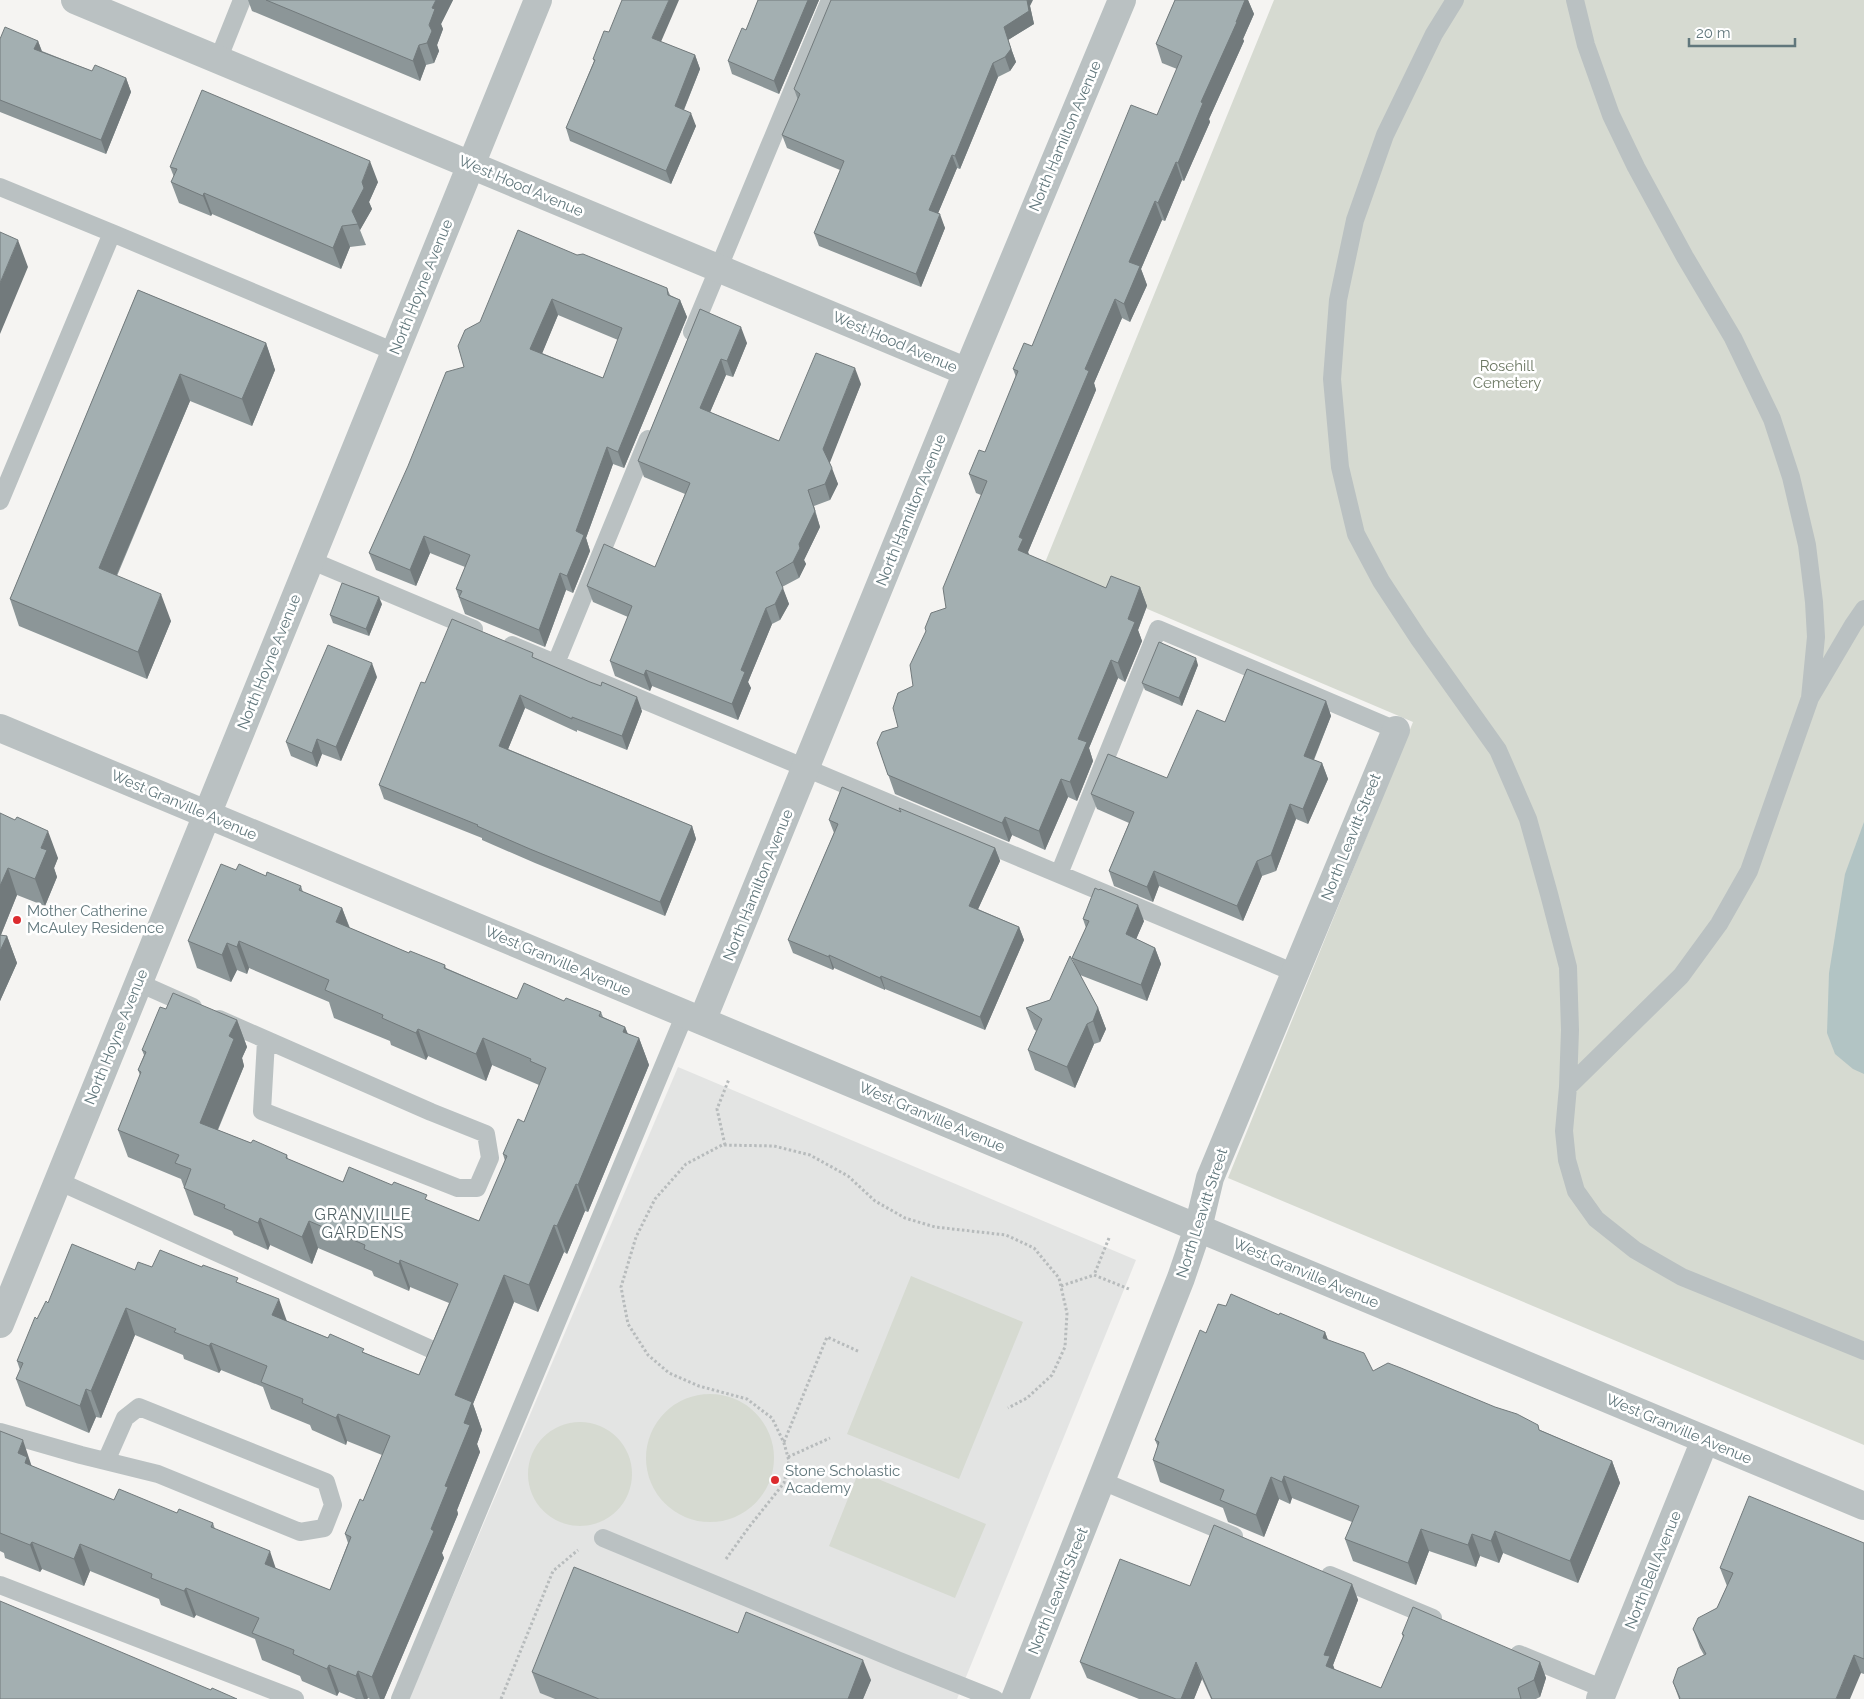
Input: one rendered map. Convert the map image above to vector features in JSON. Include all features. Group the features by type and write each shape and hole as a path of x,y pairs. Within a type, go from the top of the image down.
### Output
{"street":[{"name":"West Hood Avenue","path":"75,0 967,372"},
{"name":"North Hoyne Avenue","path":"0,1324 538,0"},
{"name":"North Hamilton Avenue","path":"694,1017 805,768 1122,0"},
{"name":"West Granville Avenue","path":"0,728 1864,1506"},
{"name":"North Leavitt Street","path":"1015,1699 1181,1278 1198,1228 1210,1178 1396,730"},
{"name":"North Bell Avenue","path":"1602,1694 1705,1440"}],"lane":[{"path":"218,60 242,0"},
{"path":"685,348 830,0"},
{"path":"1455,0 1434,34 1386,134 1355,220 1338,300 1332,379 1340,467 1356,534 1377,573 1419,639 1498,750 1528,819 1568,967 1570,1030 1564,1130 1567,1160 1576,1191 1596,1219 1635,1250 1682,1277 1864,1351"},
{"path":"1575,0 1586,45 1611,115 1649,192 1733,338 1772,419 1791,477 1807,545 1816,637 1810,698"},
{"path":"0,187 395,352"},
{"path":"0,501 112,233"},
{"path":"556,664 656,420"},
{"path":"310,560 1295,972"},
{"path":"1568,1087 1681,976 1719,924 1749,871 1810,698 1864,609"},
{"path":"1059,874 1158,629 1396,730"},
{"path":"138,983 431,1112 486,1134 490,1158 477,1188 458,1188 262,1111 266,1040"},
{"path":"400,1699 694,1017"},
{"path":"58,1182 435,1351"},
{"path":"0,1432 106,1461 158,1474 300,1532 324,1528 334,1505 326,1482 139,1408 125,1418 106,1461"},
{"path":"1102,1480 1245,1540"},
{"path":"603,1538 995,1699"},
{"path":"1318,1570 1444,1622"},
{"path":"0,1585 295,1699"},
{"path":"1508,1649 1602,1694"}],"path":[{"path":"725,1145 717,1109 729,1079"},
{"path":"716,1584 728,1555 784,1483 789,1462 784,1442 772,1418 748,1399 692,1382 670,1373 648,1355 628,1324 621,1286 636,1237 655,1199 686,1164 722,1145 774,1146 810,1155 848,1176 875,1201 905,1218 935,1226 1006,1235 1034,1248 1059,1278 1068,1313 1065,1347 1052,1375 1027,1398 1008,1408"},
{"path":"1094,1275 1109,1238"},
{"path":"1061,1286 1094,1275 1129,1289"},
{"path":"784,1442 827,1337 860,1352"},
{"path":"788,1457 830,1438"},
{"path":"501,1699 553,1571 574,1551 603,1538"}],"shaded area":[{"path":"1864,822 1864,1074 1853,1069 1835,1054 1827,1033 1829,973 1845,874"},
{"name":"Stone Scholastic Academy","path":"678,1067 1136,1260 957,1699 409,1699"}],"green space":[{"name":"Rosehill Cemetery","path":"1274,0 1864,0 1864,1445 1228,1178 1413,722 1044,565"},
{"path":"911,1276 1023,1322 959,1479 847,1434"},
{"path":"710,1394 734,1399 746,1405 755,1413 763,1422 769,1434 774,1458 769,1482 763,1494 755,1503 746,1511 734,1517 710,1522 686,1517 674,1511 665,1503 657,1494 651,1482 646,1458 651,1434 657,1422 665,1413 674,1405 686,1399"},
{"path":"580,1422 600,1426 617,1437 628,1454 632,1474 628,1494 617,1511 600,1522 580,1526 560,1522 543,1511 532,1494 528,1474 532,1454 543,1437 560,1426"},
{"path":"859,1471 986,1524 955,1598 829,1546"}],"building":[{"path":"266,0 436,0 432,8 435,9 429,25 432,31 427,43 419,45 413,61"},
{"path":"622,0 669,0 652,38 695,55 675,106 691,113 666,171 566,128 595,60 593,59 604,31 609,32"},
{"path":"758,0 808,0 774,81 728,61 742,28 746,30"},
{"path":"831,0 1027,0 1029,11 1004,27 1011,49 1005,57 993,63 955,156 952,155 929,210 940,214 916,274 814,233 844,161 782,135 800,94 794,89"},
{"path":"1175,0 1245,0 1201,102 1203,103 1178,163 1176,162 1158,203 1155,201 1129,262 1140,266 1124,304 1115,299 1085,369 1089,371 1019,537 1023,539 1018,550 1106,588 1111,576 1140,587 1128,619 1135,622 1118,663 1111,660 1078,739 1087,742 1070,782 1061,779 1039,831 1005,817 1002,823 888,775 877,743 882,732 898,727 893,708 898,693 913,686 910,665 926,631 925,628 931,613 946,608 943,588 987,481 969,474 979,450 985,452 1018,371 1013,369 1024,343 1032,346 1131,105 1157,115 1182,56 1156,44"},
{"path":"5,27 38,41 34,49 92,71 95,65 126,78 101,140 0,100 0,39"},
{"path":"202,90 370,161 362,182 364,188 352,211 358,224 342,226 333,248 204,193 203,196 171,182 177,169 170,167"},
{"path":"518,230 577,255 583,254 667,288 668,295 680,300 618,452 607,447 576,531 584,535 567,576 560,573 539,630 459,597 462,591 456,589 470,555 424,536 410,570 369,553 408,466 446,372 464,367 458,346 465,330 480,322","holes":["552,299 622,328 603,378 530,349"]},
{"path":"0,232 18,240 0,283"},
{"path":"138,290 266,343 242,399 180,374 99,568 161,594 138,652 10,599"},
{"path":"700,309 741,327 727,361 721,359 700,408 779,441 816,353 855,368 823,449 832,468 825,484 808,490 815,511 799,544 800,548 793,562 776,572 783,588 775,604 766,608 741,670 745,672 732,704 646,670 644,675 610,661 632,606 587,586 604,544 655,567 690,483 638,461"},
{"path":"342,583 379,597 366,629 330,615"},
{"path":"452,619 533,653 532,657 590,682 601,686 602,682 637,697 622,736 572,717 572,719 520,695 499,746 692,826 660,902 379,785 421,682 425,683"},
{"path":"1159,642 1196,658 1179,698 1142,683"},
{"path":"328,645 372,663 336,747 317,739 312,753 286,742"},
{"path":"1247,669 1326,701 1304,756 1322,763 1303,809 1290,804 1271,855 1257,861 1237,906 1154,871 1147,887 1109,871 1134,812 1091,794 1108,754 1167,778 1197,710 1225,722"},
{"path":"842,787 901,812 899,808 995,848 969,906 1019,927 980,1017 788,940 838,824 829,820"},
{"path":"0,813 15,820 17,817 48,831 41,848 47,850 35,879 8,868 0,886"},
{"path":"221,864 236,870 239,864 266,876 267,872 301,886 299,890 342,908 336,922 409,953 410,951 445,965 444,968 517,999 524,983 564,1001 566,998 601,1012 599,1016 625,1027 623,1032 639,1038 578,1185 576,1184 557,1226 554,1225 529,1285 504,1275 455,1395 472,1402 464,1423 470,1425 445,1486 448,1487 431,1529 434,1531 372,1677 358,1671 356,1676 329,1665 327,1669 293,1654 294,1650 252,1633 259,1618 186,1588 184,1591 151,1578 152,1574 80,1544 74,1559 32,1542 30,1545 0,1533 0,1431 23,1440 18,1453 27,1457 25,1463 114,1500 119,1489 177,1513 179,1509 213,1523 211,1527 270,1551 265,1564 330,1590 351,1537 345,1534 360,1499 363,1501 390,1436 338,1414 336,1418 302,1403 303,1399 261,1382 267,1366 211,1343 209,1346 174,1332 176,1329 126,1308 91,1391 86,1389 80,1406 16,1379 23,1363 17,1361 35,1317 37,1319 46,1301 48,1303 72,1244 135,1270 138,1262 152,1267 160,1250 202,1267 203,1265 238,1278 236,1282 279,1299 272,1315 328,1338 330,1334 364,1349 362,1352 419,1375 458,1284 400,1260 399,1264 364,1249 365,1245 309,1221 302,1237 260,1218 258,1223 224,1208 225,1205 184,1188 191,1169 175,1163 179,1155 118,1130 141,1072 138,1070 146,1052 142,1050 160,1007 166,1009 173,993 237,1020 229,1036 234,1039 200,1123 251,1143 253,1140 287,1155 286,1158 343,1182 349,1167 392,1185 394,1182 427,1195 425,1199 479,1221 507,1156 503,1154 518,1119 524,1122 546,1068 530,1061 531,1059 483,1038 476,1054 418,1029 416,1033 382,1018 383,1015 325,990 329,980 239,941 237,947 227,943 222,955 188,941"},
{"path":"1095,888 1138,905 1126,934 1155,948 1141,985 1072,958 1089,921 1083,919"},
{"path":"0,935 7,936 0,951"},
{"path":"1070,956 1098,1008 1093,1021 1087,1024 1067,1067 1028,1050 1042,1019 1026,1008 1050,1000"},
{"path":"1231,1294 1325,1332 1323,1338 1364,1353 1373,1371 1388,1363 1495,1407 1517,1414 1538,1425 1539,1430 1612,1461 1570,1561 1495,1531 1491,1541 1472,1534 1468,1545 1421,1529 1408,1563 1345,1539 1359,1506 1284,1476 1282,1482 1271,1477 1256,1515 1220,1500 1224,1490 1153,1460 1159,1442 1155,1440 1200,1330 1206,1333 1218,1304 1226,1306"},
{"path":"1749,1496 1864,1543 1864,1659 1854,1655 1836,1699 1679,1699 1673,1682 1678,1668 1706,1654 1693,1629 1698,1618 1717,1608 1733,1573 1720,1568"},
{"path":"1214,1525 1352,1584 1324,1655 1330,1656 1326,1666 1381,1688 1404,1635 1402,1634 1413,1607 1540,1662 1534,1680 1518,1688 1521,1699 1212,1699 1196,1662 1181,1699 1176,1699 1080,1662 1120,1559 1190,1586"},
{"path":"574,1567 738,1633 746,1612 863,1660 848,1699 599,1699 532,1672"},
{"path":"0,1601 211,1690 212,1688 237,1699 0,1699"}],"place":[{"name":"Mother Catherine McAuley Residence","path":"17,920"},
{"name":"Stone Scholastic Academy","path":"775,1480"}],"district":[{"name":"GRANVILLE GARDENS","path":"363,1223"}]}
